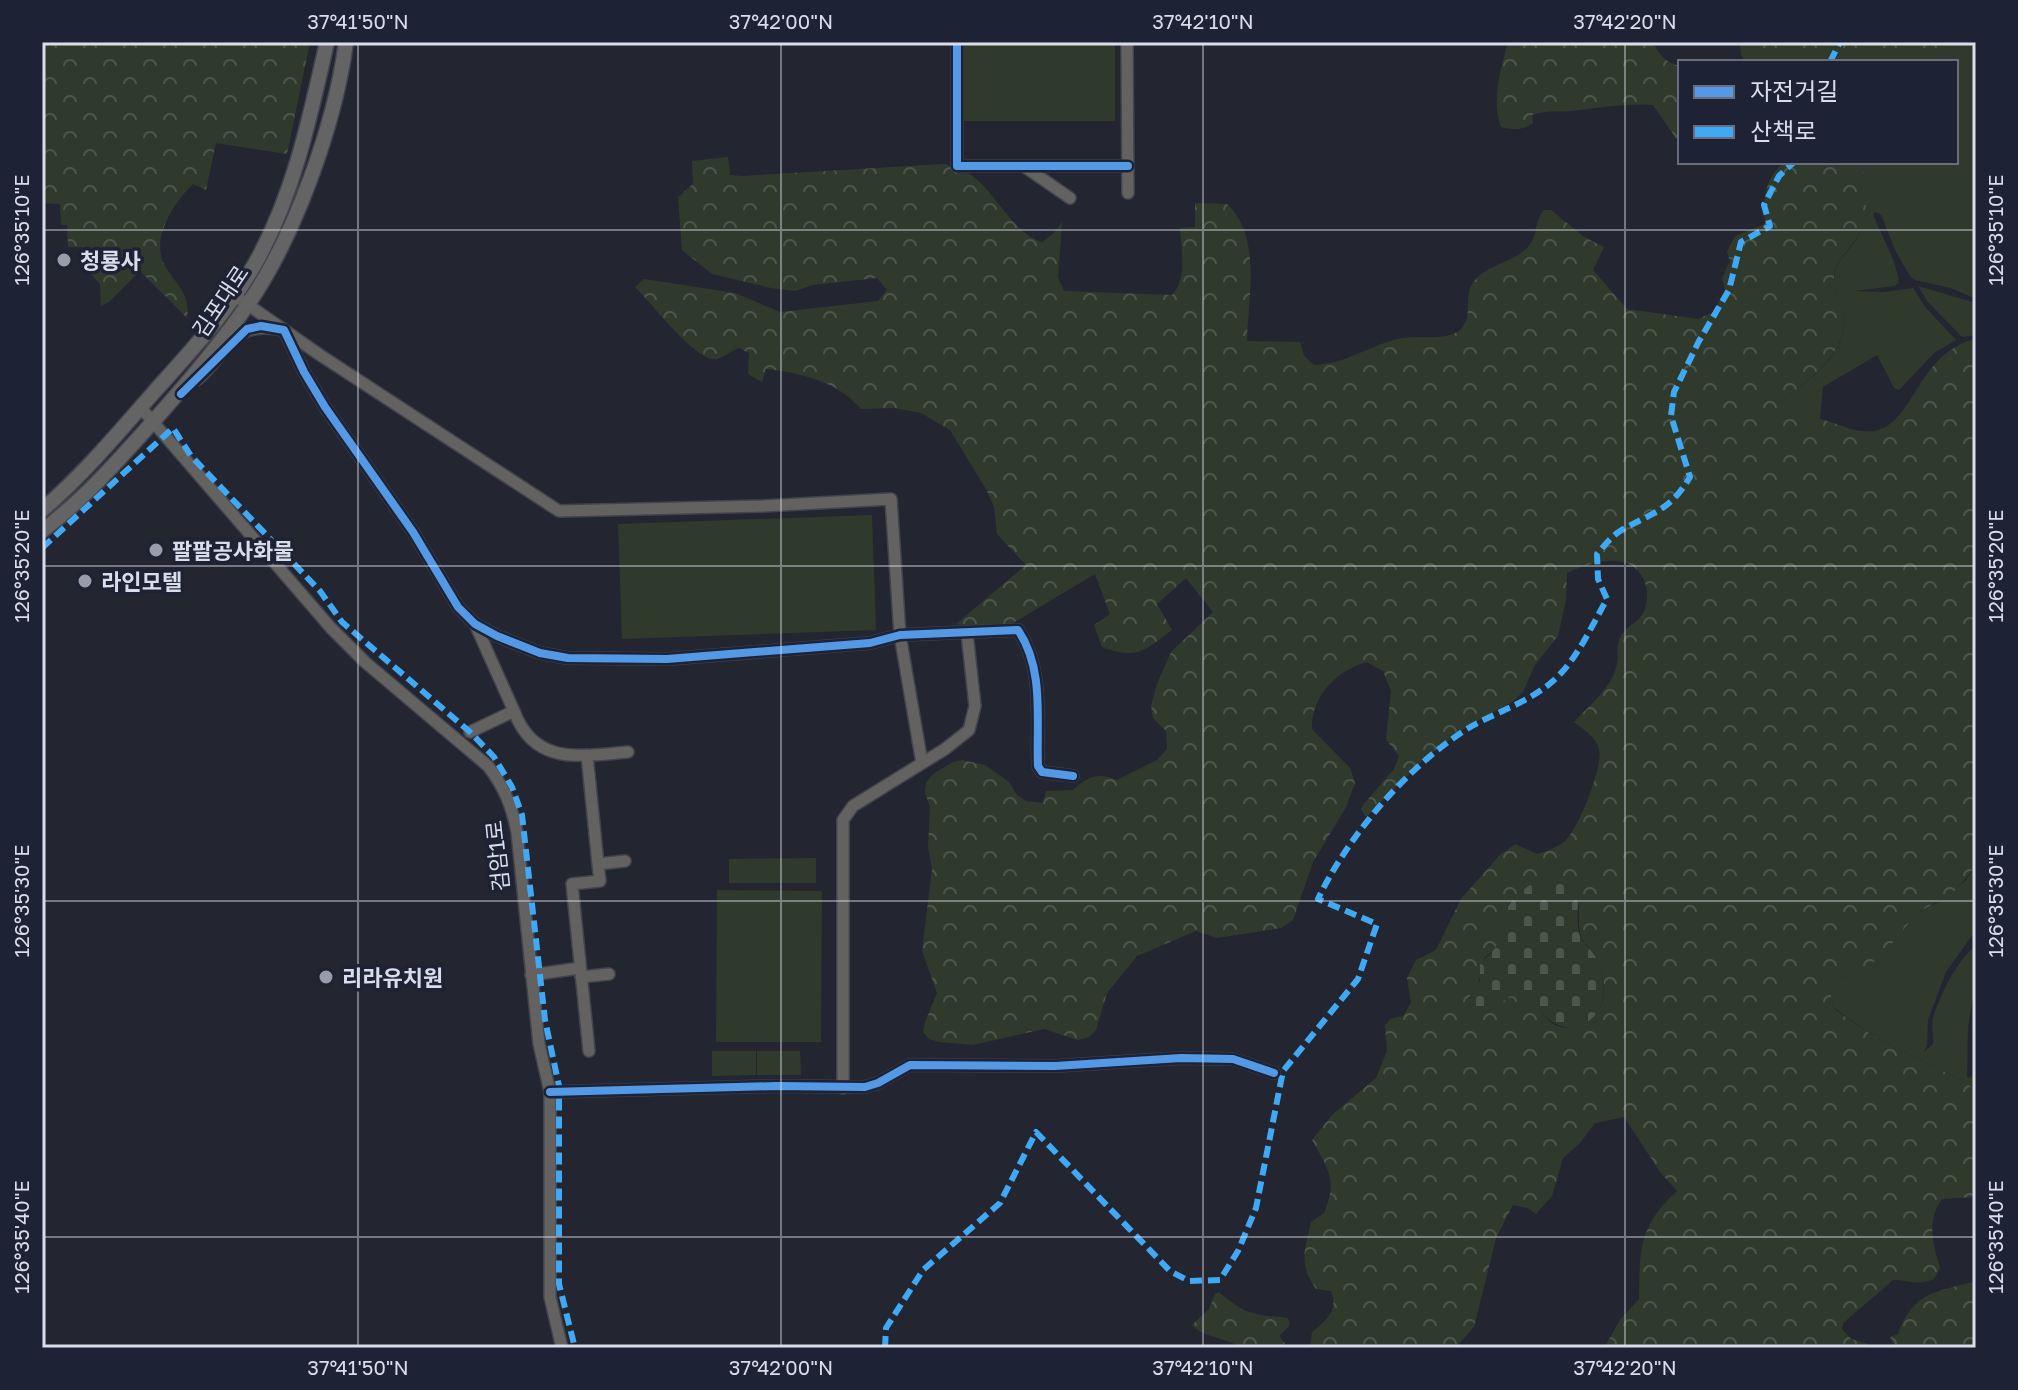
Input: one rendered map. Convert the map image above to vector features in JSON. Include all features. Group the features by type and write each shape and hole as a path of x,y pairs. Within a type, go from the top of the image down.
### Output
{"main road":[{"name":"김포대로","path":"42,510 61,494 141,408 211,326 256,263 286,197 306,131 327,42"},
{"name":"김포대로","path":"42,531 79,502 181,394 248,305 282,244 315,163 346,42"}],"street":[{"path":"957,42 957,166 1128,166"},
{"path":"1127,42 1128,193"},
{"path":"1023,166 1070,198"},
{"path":"234,295 559,511 891,499 900,635 922,763"},
{"path":"181,394 247,329 261,326 284,330"},
{"path":"284,330 325,407 405,520 458,607 475,624 540,653 568,658 667,659 870,643 900,635 1018,630 1024,639 1037,683 1038,766 1042,772 1073,776"},
{"name":"검암1로","path":"141,408 348,646 488,766 512,805 539,1044 550,1092 550,1297 562,1348"},
{"path":"475,624 521,731 536,744 553,753 587,755 628,752"},
{"path":"843,1088 843,820 853,806 969,730 975,706 967,633"},
{"path":"470,732 514,711"},
{"path":"587,755 600,881 572,884 589,1051"},
{"path":"598,864 625,861"},
{"path":"531,975 609,974"},
{"path":"550,1092 865,1087 910,1065 1043,1066 1194,1058 1233,1059 1274,1073"}],"green space":[{"path":"42,42 310,42 287,154 216,143 206,190 193,184 167,220 160,252 184,294 187,318 140,271 101,306 100,284 90,273 82,247 68,247 67,225 61,225 60,204 42,203"},
{"path":"963,42 1115,42 1115,121 963,121"},
{"path":"1508,42 1652,42 1663,57 1678,65 1678,141 1653,105 1542,112 1532,115 1533,123 1526,127 1501,127 1497,106 1500,73"},
{"path":"1740,42 1958,42 1945,60 1745,60"},
{"path":"1958,42 1976,42 1976,299 1910,276 1881,215 1876,212 1873,214 1892,256 1899,282 1895,286 1854,291 1884,292 1913,288 1926,308 1956,340 1934,353 1899,390 1894,388 1877,355 1823,387 1820,419 1789,417 1777,404 1812,377 1833,355 1844,329 1834,278 1840,261 1861,230 1865,204 1863,164 1958,164 1958,60 1945,60"},
{"path":"728,157 730,175 743,176 944,164 968,173 978,181 1031,237 1042,242 1062,222 1058,277 1064,291 1172,295 1182,272 1180,228 1195,227 1195,203 1227,204 1238,218 1249,250 1247,341 1300,342 1304,356 1314,365 1336,362 1402,338 1442,337 1457,332 1465,324 1471,286 1482,273 1527,248 1544,210 1551,210 1584,237 1604,247 1593,270 1627,309 1698,319 1714,312 1725,289 1722,278 1730,261 1727,252 1735,236 1765,224 1766,190 1778,168 1783,164 1863,164 1864,222 1837,266 1834,277 1843,313 1844,328 1840,342 1812,377 1777,404 1789,417 1812,417 1853,430 1874,431 1887,426 1899,416 1941,358 1957,346 1976,339 1976,866 1952,894 1917,913 1886,951 1868,967 1854,977 1833,978 1831,998 1834,1009 1875,1037 1976,1090 1976,1197 1942,1199 1937,1207 1932,1233 1940,1268 1934,1279 1918,1282 1893,1280 1843,1323 1842,1329 1851,1339 1868,1344 1868,1348 1604,1348 1620,1320 1639,1299 1641,1252 1648,1228 1677,1191 1660,1172 1624,1117 1595,1123 1580,1143 1563,1158 1552,1196 1536,1214 1528,1208 1513,1205 1496,1238 1474,1327 1455,1348 1310,1348 1312,1332 1326,1319 1333,1304 1331,1291 1316,1289 1305,1264 1311,1222 1324,1213 1331,1183 1327,1167 1312,1140 1332,1115 1376,1078 1387,1051 1385,1026 1390,1019 1403,1016 1411,1003 1407,978 1416,960 1436,950 1461,899 1499,856 1515,844 1541,853 1565,841 1576,824 1589,797 1600,757 1595,740 1574,722 1609,683 1617,664 1620,638 1642,615 1646,603 1647,591 1638,570 1620,561 1598,562 1567,573 1566,600 1558,636 1535,665 1523,692 1512,702 1468,726 1424,759 1366,817 1361,809 1394,769 1399,756 1386,739 1391,691 1383,671 1367,662 1346,671 1328,686 1316,706 1312,729 1350,768 1355,783 1346,807 1313,862 1293,920 1281,928 1217,938 1196,931 1137,956 1107,993 1096,1030 1089,1037 1078,1040 1044,1029 973,1045 929,1039 923,1032 937,993 922,951 932,869 928,847 930,807 925,793 926,783 933,774 962,760 985,765 1009,782 1017,795 1026,801 1043,803 1046,791 1073,790 1094,777 1117,780 1157,760 1167,749 1166,731 1153,718 1151,706 1157,684 1171,652 1213,612 1186,578 1157,604 1172,630 1140,651 1114,651 1102,647 1094,625 1110,614 1095,574 1013,623 982,628 956,624 1026,565 997,534 994,507 986,489 950,430 921,413 894,408 861,409 830,385 805,376 766,369 762,382 748,374 749,353 739,348 716,359 707,357 686,341 635,287 644,279 735,293 780,312 878,301 887,290 877,278 813,285 795,291 712,274 682,250 678,197 693,184 692,161","holes":["1523,890 1579,905 1581,937 1596,958 1604,989 1602,1004 1589,1020 1567,1028 1559,1027 1521,996 1507,999 1488,1012 1469,998 1478,986 1484,958 1496,948 1502,918 1509,904"]},
{"path":"1918,286 1976,303 1976,335 1962,337 1927,301"},
{"path":"872,515 876,630 622,639 618,524"},
{"path":"816,858 816,883 729,883 729,859"},
{"path":"1976,866 1976,930 1946,972 1928,1020 1924,1052 1933,1044 1933,1018 1945,988 1962,960 1976,945 1976,977 1968,1027 1967,1077 1971,1078 1973,1072 1976,1010 1976,1090 1875,1037 1834,1008 1831,998 1832,978 1854,977 1917,913 1939,902 1965,881"},
{"path":"1559,876 1574,888 1580,936 1595,956 1602,976 1603,995 1597,1013 1581,1025 1559,1025 1520,996 1506,999 1488,1012 1476,1015 1471,1012 1466,1006 1480,981 1480,965 1496,946 1501,920 1510,903 1532,884"},
{"path":"717,890 822,891 821,1042 716,1042"},
{"path":"712,1051 756,1051 756,1075 712,1076"},
{"path":"757,1051 800,1051 801,1075 757,1075"},
{"path":"1976,1281 1976,1348 1896,1348 1890,1337 1898,1334 1919,1301 1938,1291"},
{"path":"1219,1292 1250,1312 1288,1318 1290,1325 1279,1336 1288,1348 1240,1348 1197,1330 1192,1325 1209,1309 1215,1294"}],"marked path":[{"path":"1831,60 1840,42"},
{"path":"885,1348 886,1328 923,1270 1000,1203 1036,1132 1170,1271 1189,1281 1220,1280 1238,1251 1256,1208 1283,1071 1358,979 1377,924 1318,899 1364,825 1404,780 1449,741 1472,726 1524,701 1562,673 1607,599 1598,579 1597,554 1620,531 1675,498 1690,477 1671,416 1674,392 1729,290 1741,242 1770,226 1764,205 1779,176 1792,164"},
{"path":"42,548 173,428 191,456 320,591 342,622 470,732 494,757 512,787 522,815 545,1020 559,1086 559,1284 575,1348"}],"cycle path":[{"path":"957,42 957,166 1128,166"},
{"path":"181,394 247,329 261,326 284,330 325,407 413,532 458,607 475,624 540,653 568,658 667,659 870,643 900,635 1018,630 1027,645 1036,679 1038,766 1042,772 1073,776"},
{"path":"550,1092 865,1087 910,1065 1055,1066 1181,1058 1233,1059 1274,1073"}],"place":[{"name":"청룡사","path":"64,260"},
{"name":"팔팔공사화물","path":"156,550"},
{"name":"라인모텔","path":"85,581"},
{"name":"리라유치원","path":"326,977"}]}
